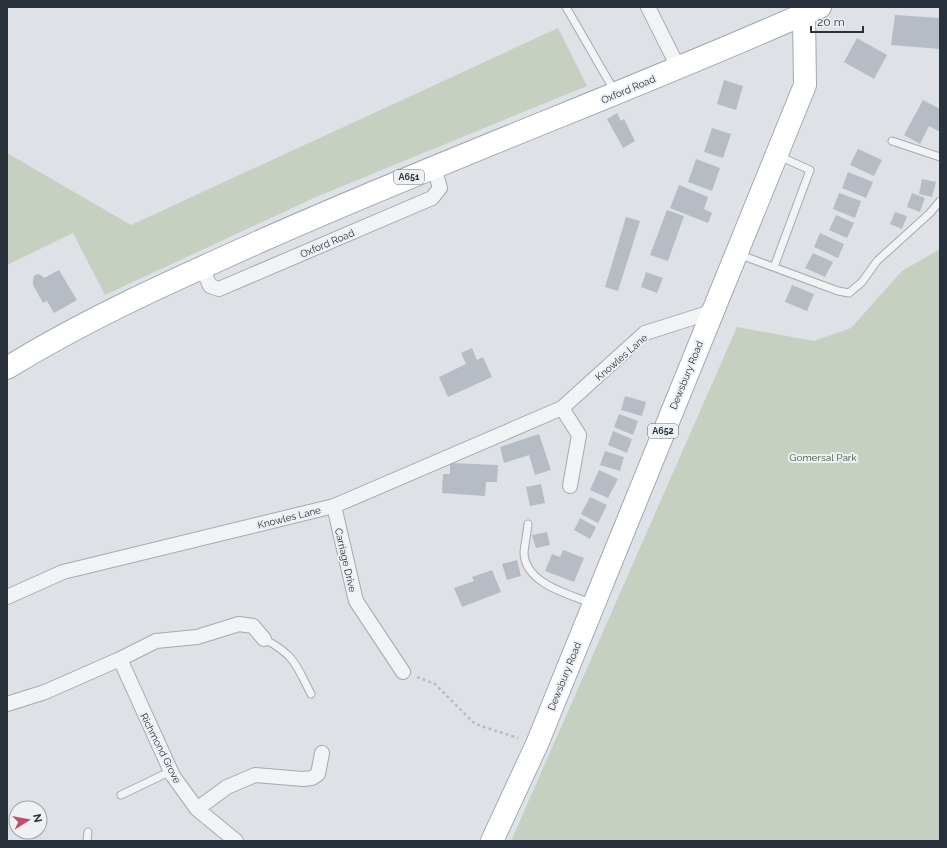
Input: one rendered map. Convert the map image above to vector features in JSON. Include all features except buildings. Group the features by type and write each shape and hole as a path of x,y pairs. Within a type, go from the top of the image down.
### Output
{"main road":[{"name":"Oxford Road","path":"7,368 149,290 340,205 616,94 812,11"},
{"name":"Dewsbury Road","path":"492,841 534,749 711,312 805,85 812,11"}],"street":[{"path":"648,7 678,67"},
{"name":"Oxford Road","path":"202,267 210,286 216,289 222,288 432,198 440,188 434,167"},
{"name":"Knowles Lane","path":"7,597 63,572 334,506 562,408 645,334 711,312"},
{"path":"562,408 579,435 570,486"},
{"name":"Carriage Drive","path":"334,506 356,601 403,672"},
{"path":"7,704 45,692 120,659 156,640 197,636 239,624 253,626 264,639"},
{"name":"Richmond Grove","path":"120,659 171,771 197,809 236,841"},
{"path":"197,809 227,787 255,775 278,778 312,778 318,774 322,753"}],"lane":[{"path":"566,7 616,94"},
{"path":"892,141 940,157"},
{"path":"774,267 810,170 776,155"},
{"path":"736,253 838,291 849,293 862,282 882,256 930,213 940,201"},
{"path":"528,524 524,554 529,569 538,581 593,604"},
{"path":"264,639 284,650 292,658 311,694"},
{"path":"121,795 171,771"},
{"path":"87,841 88,832"}],"path":[{"path":"403,672 435,684 475,724 509,735"}],"green space":[{"path":"558,28 587,86 316,197 105,295 73,233 7,265 7,153 131,225"},
{"name":"Gomersal Park","path":"940,249 940,841 511,841 737,327 814,341 851,328 902,271"}]}
